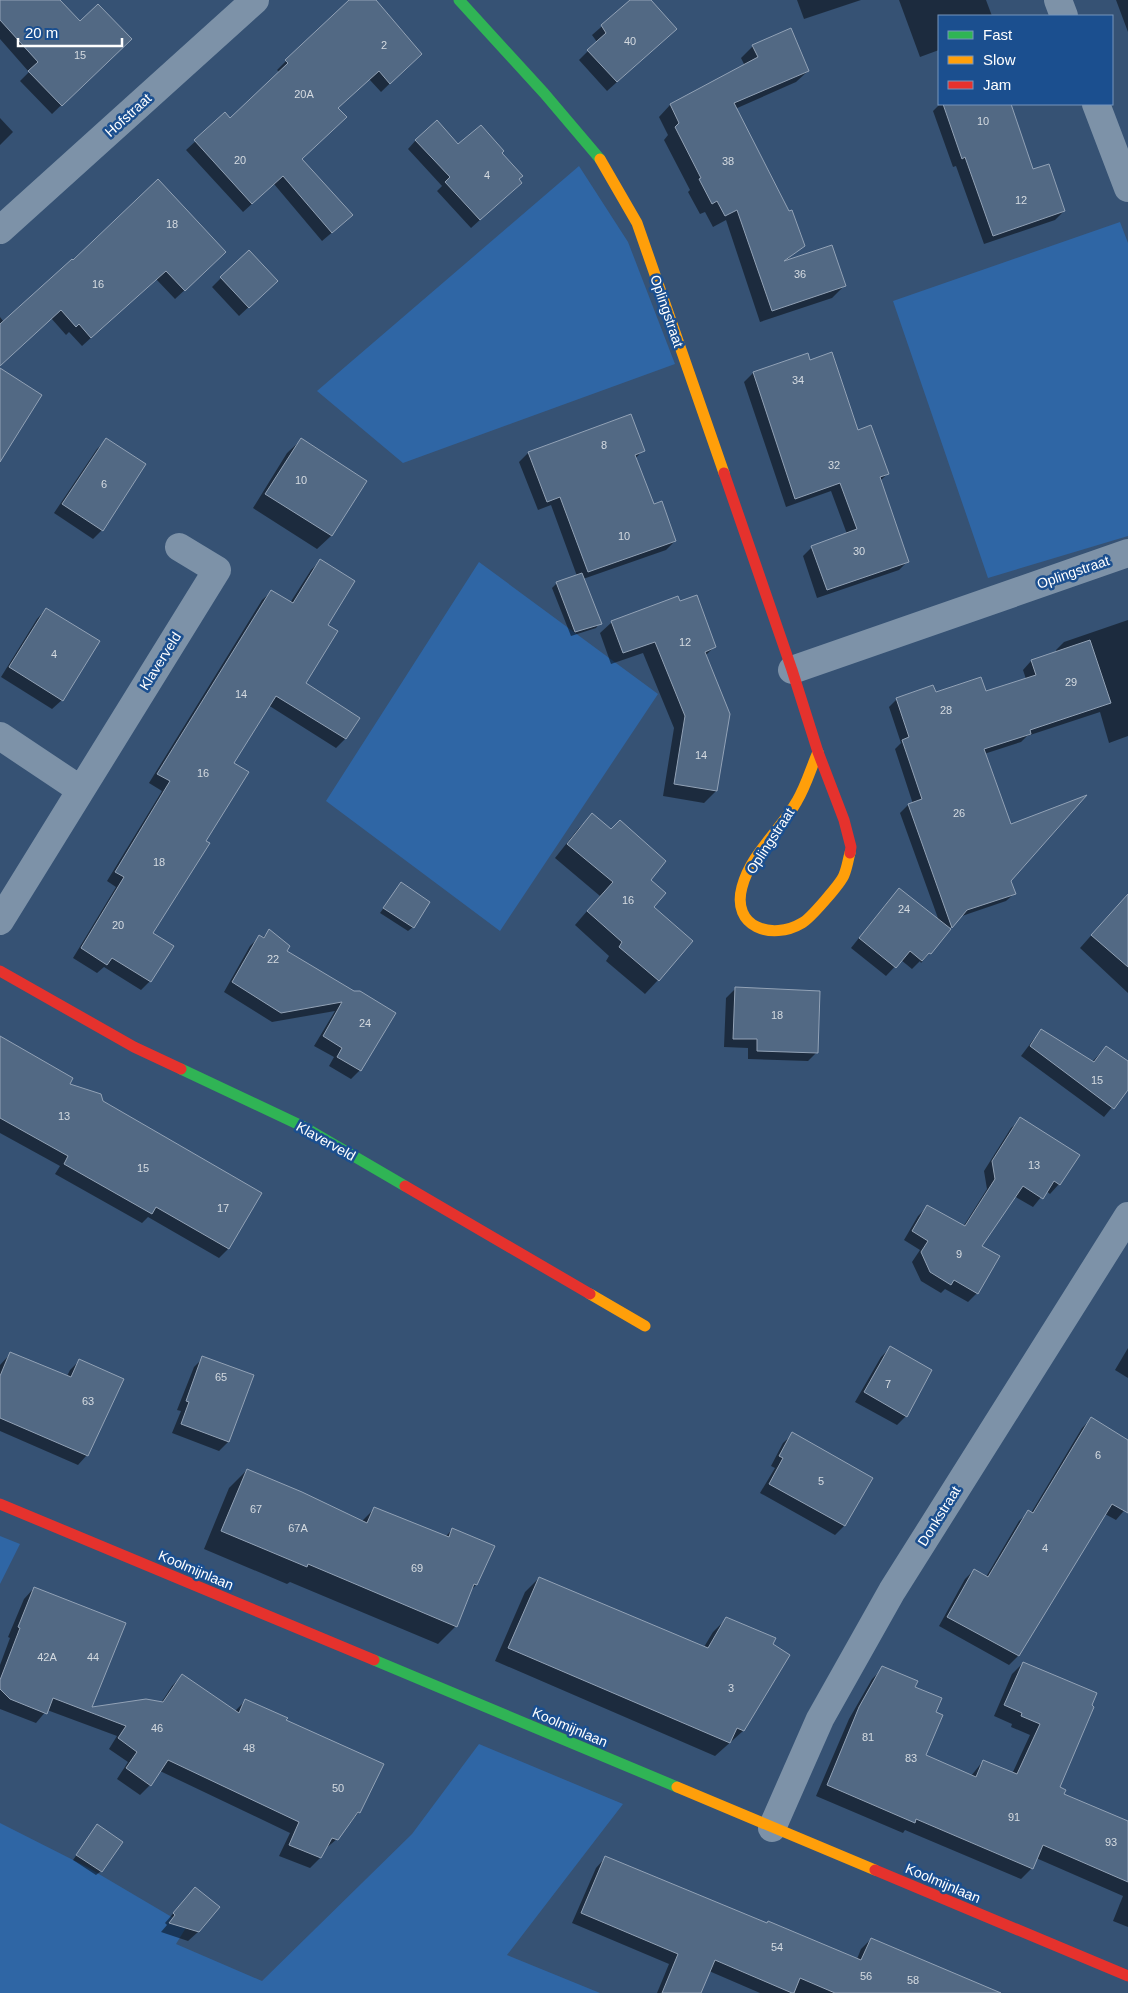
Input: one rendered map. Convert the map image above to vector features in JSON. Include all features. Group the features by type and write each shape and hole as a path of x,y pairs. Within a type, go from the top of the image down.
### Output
{"street":[{"name":"Hofstraat","path":"0,230 255,0"},
{"name":"Oplingstraat","path":"458,0 544,93 603,163 636,223 792,670 818,752 844,820 851,847 844,876 816,910 803,922 780,932 761,929 749,922 740,907 742,887 753,862 797,801 818,752"},
{"path":"1058,0 1064,15"},
{"path":"1096,105 1128,188"},
{"name":"Klaverveld","path":"0,921 217,570 180,547"},
{"name":"Oplingstraat","path":"792,670 1128,553"},
{"path":"0,736 81,790"},
{"name":"Klaverveld","path":"0,971 134,1047 304,1128 645,1326"},
{"name":"Donkstraat","path":"772,1828 820,1719 892,1591 1128,1216"},
{"name":"Koolmijnlaan","path":"0,1504 1128,1976"}],"shaded area":[{"path":"579,166 628,242 675,364 403,463 317,391"},
{"path":"1120,222 1128,243 1128,536 988,578 893,301"},
{"path":"479,562 658,694 500,931 326,801"},
{"path":"0,1536 20,1544 0,1584"},
{"path":"479,1744 623,1804 507,1955 600,1993 0,1993 0,1823 87,1867 187,1926 176,1944 262,1981 412,1834"}],"building":[{"path":"0,0 60,0 80,21 98,4 132,39 62,106 28,71 38,62 0,20"},
{"path":"349,0 376,0 422,54 390,84 379,71 338,108 347,117 302,159 353,215 332,233 283,176 252,204 194,140 225,112 230,118 288,63 285,60"},
{"path":"630,0 651,0 677,29 617,82 587,50 606,33 601,25"},
{"path":"791,28 809,71 734,103 789,211 792,210 805,246 784,261 832,245 846,286 772,311 737,210 725,216 717,201 712,204 675,127 679,123 670,104 758,57 752,45"},
{"path":"943,105 1011,105 1033,169 1049,164 1065,211 993,236 965,157 962,159"},
{"path":"437,120 458,144 481,125 504,151 502,153 523,176 519,179 522,183 480,220 445,182 450,177 415,140"},
{"path":"158,179 226,252 185,291 166,271 91,338 79,324 76,327 61,310 0,366 0,324 73,260"},
{"path":"249,250 278,281 249,308 220,277"},
{"path":"832,352 858,430 871,425 889,474 880,477 909,562 827,590 811,546 857,529 840,483 795,499 753,372 808,353 810,360"},
{"path":"0,368 42,395 0,462"},
{"path":"631,414 645,451 635,455 654,504 662,501 676,541 588,572 560,497 547,502 528,452"},
{"path":"106,438 146,464 103,531 62,504"},
{"path":"301,438 367,481 332,536 265,494"},
{"path":"320,559 355,581 328,625 338,631 306,683 360,718 346,739 276,696 234,763 249,772 206,841 210,843 153,933 174,946 151,982 112,958 107,965 81,948 124,877 115,872 170,781 157,774 271,590 293,603"},
{"path":"582,573 602,624 575,632 556,582"},
{"path":"697,595 716,647 705,652 730,714 717,791 674,784 685,716 655,642 623,653 611,621 678,596 680,601"},
{"path":"46,608 100,641 63,701 9,667"},
{"path":"1090,640 1111,703 1030,730 1031,734 984,749 1011,824 1087,795 1011,881 1016,894 967,910 952,928 908,804 922,799 902,740 909,737 896,698 933,685 936,692 981,677 986,691 1036,675 1031,660"},
{"path":"592,813 611,829 620,820 666,861 651,880 666,893 654,907 693,941 659,981 619,947 622,942 587,911 613,882 567,844"},
{"path":"401,882 430,902 414,928 383,908"},
{"path":"899,888 951,929 931,954 929,953 922,961 910,951 896,968 859,938"},
{"path":"1128,894 1128,967 1091,935"},
{"path":"269,929 290,946 287,951 354,991 360,991 396,1013 361,1071 337,1057 342,1048 323,1036 342,1002 281,1013 232,982 259,935 264,938"},
{"path":"735,987 820,991 818,1053 757,1051 757,1039 733,1039"},
{"path":"1041,1029 1094,1062 1106,1046 1128,1061 1128,1090 1114,1109 1030,1046"},
{"path":"0,1036 73,1078 70,1084 101,1094 103,1101 262,1193 229,1249 156,1207 152,1214 64,1164 68,1156 0,1118"},
{"path":"1020,1117 1080,1155 1060,1185 1054,1181 1043,1199 1023,1186 982,1246 1000,1256 978,1294 954,1280 951,1285 930,1272 921,1252 928,1241 912,1231 927,1205 965,1226 995,1179 992,1161"},
{"path":"890,1346 932,1370 907,1417 864,1392"},
{"path":"10,1352 71,1377 79,1359 124,1379 88,1456 0,1418 0,1376"},
{"path":"202,1356 254,1375 229,1442 181,1424 189,1402 186,1401"},
{"path":"1091,1417 1128,1440 1128,1513 1112,1504 1019,1656 947,1617 974,1569 988,1577 1028,1510 1033,1513"},
{"path":"792,1432 873,1478 845,1526 769,1484 783,1458 779,1456"},
{"path":"247,1469 302,1492 367,1523 374,1507 449,1537 452,1528 495,1546 477,1585 474,1584 457,1627 308,1564 307,1567 221,1531"},
{"path":"539,1577 708,1648 726,1617 776,1638 773,1644 790,1655 744,1731 737,1728 730,1743 508,1648"},
{"path":"34,1587 126,1623 92,1707 146,1699 163,1702 182,1674 239,1713 245,1699 288,1718 286,1720 384,1764 360,1813 358,1812 338,1840 332,1838 321,1858 289,1845 299,1822 168,1760 151,1786 126,1768 137,1752 118,1738 126,1726 53,1698 47,1714 10,1699 0,1689 0,1680"},
{"path":"1023,1662 1097,1693 1092,1705 1094,1707 1060,1787 1066,1790 1064,1794 1128,1821 1128,1882 1043,1845 1033,1869 916,1819 915,1823 827,1785 859,1707 882,1666 918,1681 915,1687 942,1698 936,1712 943,1715 926,1755 976,1777 983,1760 1017,1774 1040,1724 1021,1716 1022,1713 1004,1705"},
{"path":"97,1824 123,1842 102,1872 76,1855"},
{"path":"605,1856 861,1960 871,1938 1001,1993 835,1993 800,1978 794,1993 792,1993 715,1960 701,1993 662,1993 678,1954 581,1913"},
{"path":"195,1887 220,1907 199,1932 169,1923 175,1915 173,1913"}],"traffic: fast":[{"path":"459,0 544,93 600,159"},
{"path":"181,1069 304,1127 405,1186"},
{"path":"374,1660 677,1787"}],"traffic: slow":[{"path":"600,159 637,223 724,473"},
{"path":"818,752 797,801 759,852 746,875 740,901 748,921 757,927 778,931 802,923 832,893 842,879 850,853"},
{"path":"590,1294 645,1326"},
{"path":"677,1787 875,1870"}],"traffic: jam":[{"path":"724,473 792,670 818,752 844,820 851,847 850,853"},
{"path":"0,971 134,1047 181,1069"},
{"path":"405,1186 590,1294"},
{"path":"0,1504 374,1660"},
{"path":"875,1870 1128,1976"}]}
